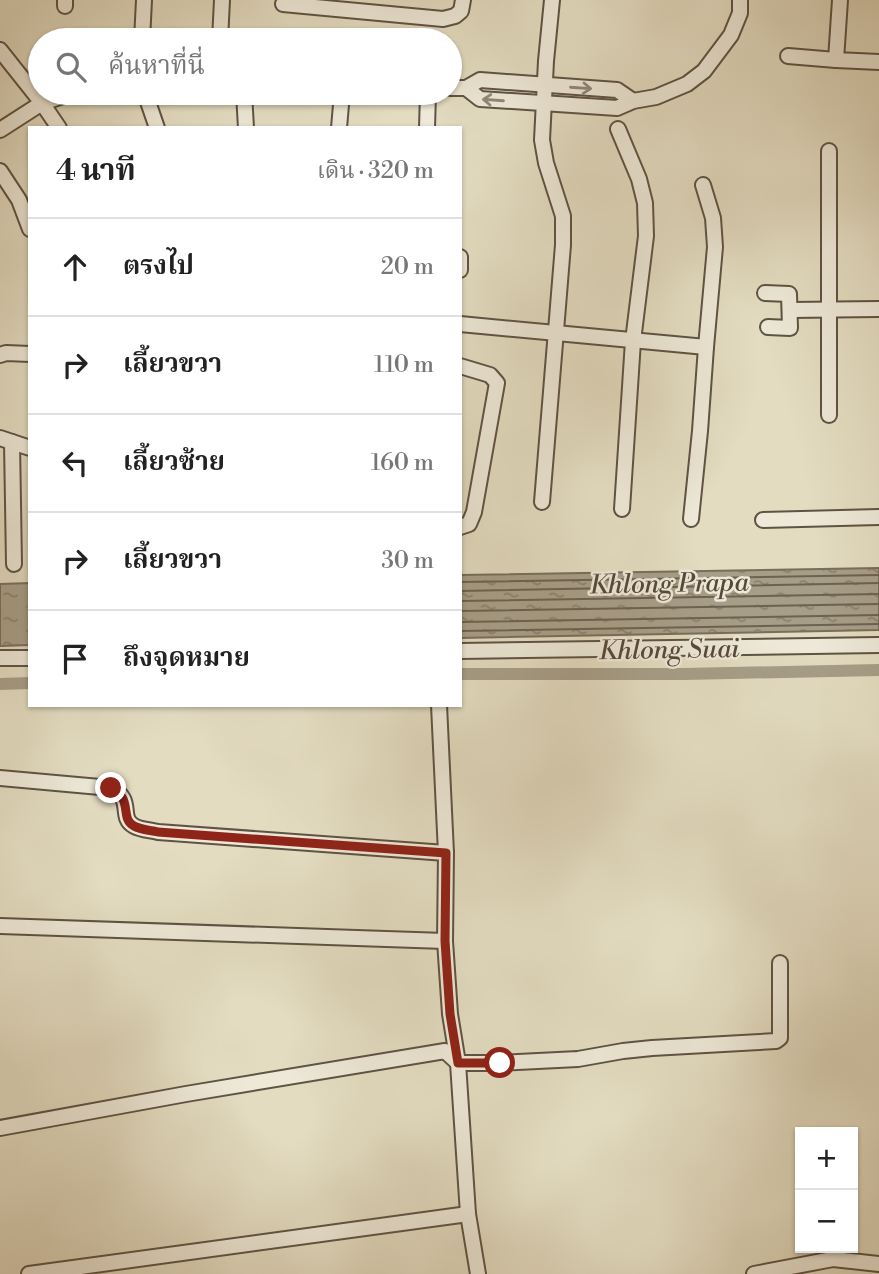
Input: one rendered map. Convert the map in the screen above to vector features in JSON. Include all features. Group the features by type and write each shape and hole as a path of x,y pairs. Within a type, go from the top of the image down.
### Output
{"street":[{"path":"143,28 145,0"},
{"path":"221,28 222,0"},
{"path":"283,4 371,6 443,19 455,16 461,11 463,0"},
{"path":"542,502 563,245 562,216 542,140 552,0"},
{"path":"466,88 480,99 617,108 633,101 656,97 687,83 704,71 731,35 740,13 740,0"},
{"path":"836,60 840,0"},
{"path":"0,50 28,85"},
{"path":"788,56 879,62"},
{"path":"462,88 480,80 617,90 633,101"},
{"path":"0,130 39,105"},
{"path":"43,105 58,126"},
{"path":"149,105 156,126"},
{"path":"245,105 246,126"},
{"path":"339,126 341,105"},
{"path":"427,126 428,105"},
{"path":"618,129 639,179 645,203 646,236 633,341 622,509"},
{"path":"829,151 829,415"},
{"path":"0,171 19,200 28,224"},
{"path":"691,519 715,247 713,218 703,185"},
{"path":"765,293 789,293 790,328 768,327"},
{"path":"790,310 879,309"},
{"path":"462,324 706,347"},
{"path":"0,355 28,354"},
{"path":"462,367 490,375 497,383 474,512 469,524 462,526"},
{"path":"14,564 6,440 28,447"},
{"path":"763,520 879,517"},
{"path":"462,651 879,645"},
{"path":"0,658 28,658"},
{"path":"439,707 446,853 445,941 450,1014 458,1063 468,1214 478,1274"},
{"path":"0,778 111,788 124,798 127,820 134,826 158,832 446,853"},
{"path":"0,926 445,941"},
{"path":"0,1128 444,1051 458,1063 500,1063 578,1059 652,1048 776,1041 780,1038 780,963"},
{"path":"29,1274 468,1214"},
{"path":"754,1274 834,1259 879,1264"}],"water":[{"name":"Khlong Prapa","path":"879,568 879,630 462,638 462,575"},
{"path":"28,583 28,645 0,646 0,584"}],"waterway":[{"name":"Khlong Suai","path":"462,674 684,674 879,670"},
{"name":"Khlong Suai","path":"0,684 28,683"}],"route":[{"path":"111,788 124,798 127,820 134,826 158,832 446,853 445,941 450,1014 458,1063 500,1063"}]}
